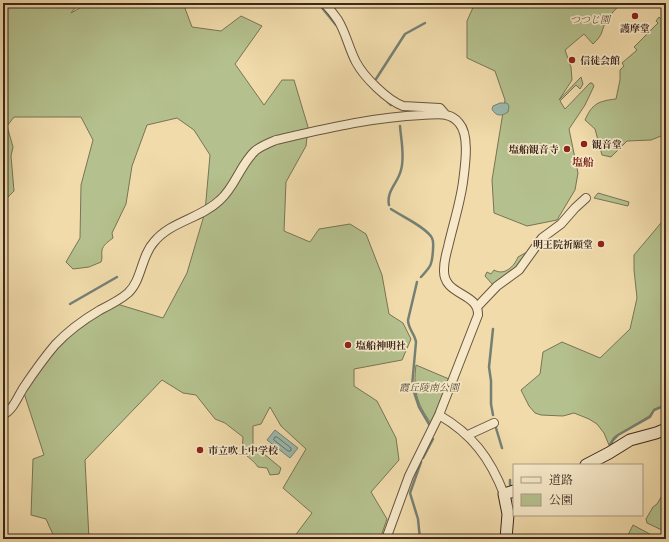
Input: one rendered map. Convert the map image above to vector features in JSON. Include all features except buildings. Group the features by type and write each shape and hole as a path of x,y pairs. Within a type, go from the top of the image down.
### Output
{"main road":[{"path":"588,464 630,440 666,429"},
{"path":"506,539 509,493"}],"street":[{"path":"324,3 340,23 356,62 361,70 376,86 398,104 403,106 440,108 446,115 456,120 462,127 465,137 466,156 463,183 445,260 444,277 453,289 470,299 477,307 478,315 439,415 409,476 386,539"},
{"path":"3,415 13,406 39,365 62,338 76,325 120,299 133,288 147,251 161,234 220,201 228,193 254,152 265,144 276,140 385,117 446,115"},
{"path":"477,307 497,286 519,270 542,238 561,224 574,208 586,198"},
{"path":"439,415 456,425 468,435 486,456 509,493"},
{"path":"468,435 494,423"}],"green space":[{"path":"3,3 83,3 75,8 71,13 85,5 85,3 183,3 192,27 221,31 241,16 262,26 235,64 264,105 282,80 294,80 308,127 306,146 286,182 284,231 310,242 319,229 350,224 366,234 382,275 389,314 403,323 411,339 402,360 354,369 354,386 377,401 396,438 399,460 371,492 387,519 380,539 277,539 294,537 312,513 283,488 306,449 281,426 270,407 261,424 253,426 253,445 281,468 279,474 270,475 267,468 258,467 246,455 243,449 243,437 225,423 215,419 196,395 183,393 162,380 85,460 89,539 55,539 46,519 31,515 33,459 44,455 24,393 54,350 69,334 117,304 163,318 187,273 205,212 210,155 194,130 177,118 147,125 132,166 126,204 112,233 113,238 106,243 103,248 101,262 89,267 73,269 66,262 80,238 81,185 93,140 81,117 14,117 7,126 13,147 11,156 14,191 7,198 6,209 3,207"},
{"name":"つつじ園","path":"475,3 622,3 609,17 601,34 593,44 584,34 565,50 571,67 572,80 559,100 581,77 583,84 580,89 576,85 560,101 565,109 590,83 594,86 585,105 569,129 578,173 575,190 557,220 527,226 494,213 492,180 505,100 495,71 467,58 467,21"},
{"path":"666,16 666,134 651,140 627,141 611,157 602,155 595,129 585,120 590,110 596,104 616,99 620,80 620,70 624,66 622,63 637,50 634,47 658,23 656,21 659,17 661,19"},
{"path":"598,193 629,202 628,206 594,198"},
{"path":"666,217 666,404 654,410 649,416 614,437 609,445 604,433 597,424 589,419 574,413 563,416 541,415 535,413 529,406 521,390 540,374 543,352 562,342 600,358 630,329 637,298 634,255"},
{"path":"527,253 520,264 493,285 485,276 487,272 491,274 494,270 501,272 508,270 518,257"},
{"name":"霞丘陵南公園","path":"416,365 449,379 431,423 422,409 415,389"},
{"path":"666,489 666,532 647,523 646,519"},
{"path":"633,525 659,539 626,539"}],"water":[{"path":"500,103 507,103 509,106 508,112 497,115 492,109 493,106"},
{"path":"275,430 298,448 290,458 267,440"}],"waterway":[{"path":"319,4 336,25"},
{"path":"376,79 405,34 425,23"},
{"path":"387,101 391,105"},
{"path":"389,205 389,195 400,175 402,165 403,154 400,126"},
{"path":"391,209 419,226 432,238 433,255 429,268 421,277"},
{"path":"70,304 117,277"},
{"path":"417,282 408,320 416,342 412,386 419,407 429,424"},
{"path":"493,329 489,367 493,415"},
{"path":"609,448 613,440 618,435 650,417 654,410 666,405"},
{"path":"496,428 502,448"},
{"path":"423,458 433,439"},
{"path":"420,539 418,519 410,493 421,462"},
{"path":"510,480 510,485"}],"place":[{"name":"護摩堂","path":"635,16"},
{"name":"信徒会館","path":"572,60"},
{"name":"観音堂","path":"584,144"},
{"name":"塩船観音寺","path":"567,149"},
{"name":"明王院祈願堂","path":"601,244"},
{"name":"塩船神明社","path":"348,345"},
{"name":"市立吹上中学校","path":"200,450"}],"district":[{"name":"塩船","path":"583,162"}]}
